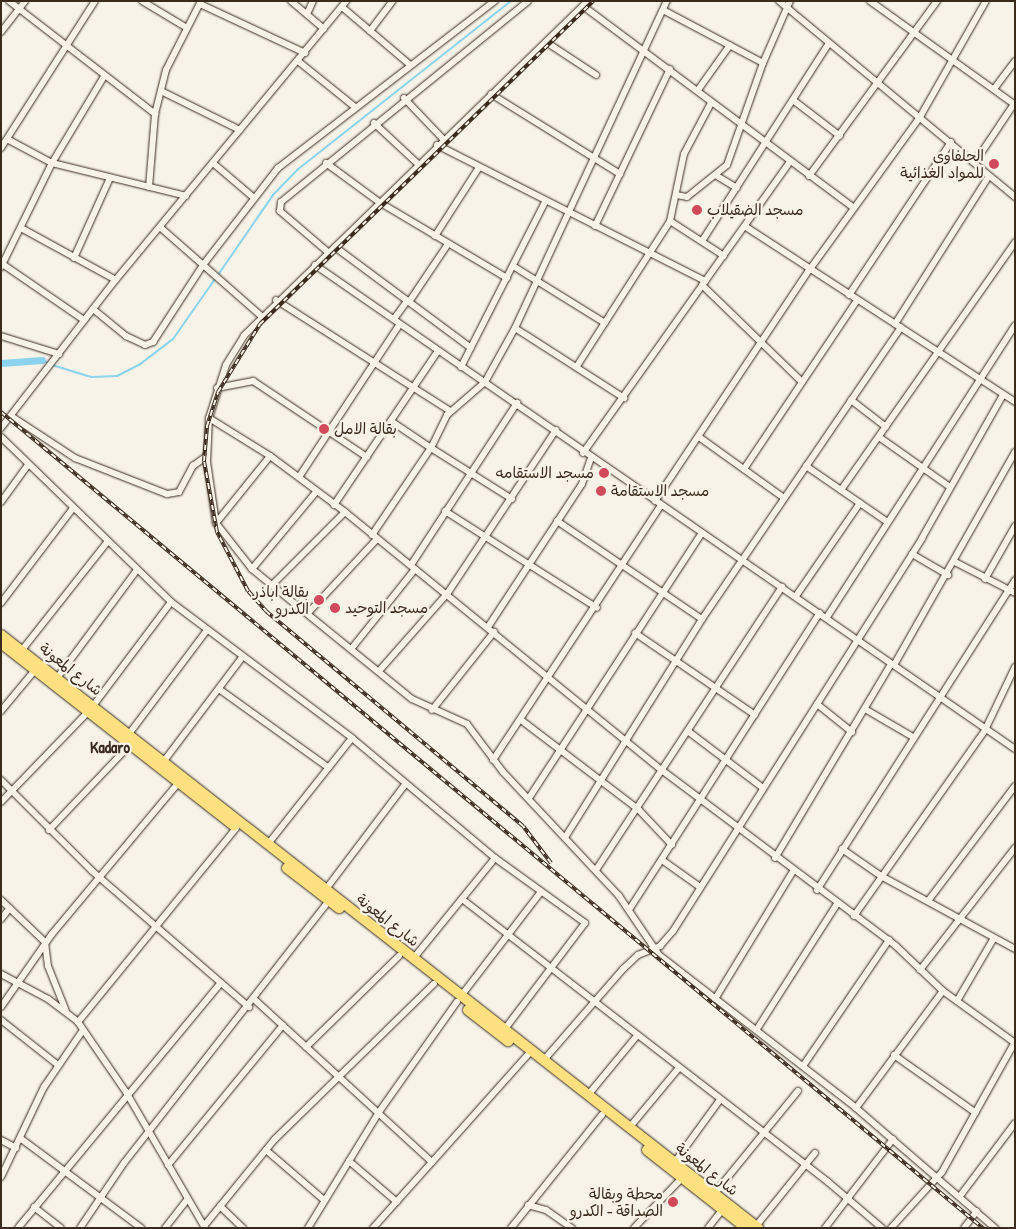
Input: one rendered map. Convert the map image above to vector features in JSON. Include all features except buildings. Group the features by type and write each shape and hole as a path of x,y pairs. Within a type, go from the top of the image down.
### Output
{"highway":[{"name":"شارع المعونة","path":"1,635 57,678 76,698"},
{"name":"شارع المعونة","path":"1,643 90,709 130,745 268,844 326,889 529,1054 602,1116 674,1162 754,1227"},
{"name":"شارع المعونة","path":"90,709 129,734 164,761 180,780 236,828 434,984 504,1030 529,1054 543,1061 588,1095 629,1128 682,1178 723,1209 754,1227"}],"street":[{"path":"9,1 103,78 155,114"},
{"path":"2,29 25,1"},
{"path":"1,148 95,1"},
{"path":"142,1 187,28"},
{"path":"291,1 324,29"},
{"path":"307,14 313,1"},
{"path":"370,31 393,1"},
{"path":"329,253 278,208 326,163 404,98 528,1"},
{"path":"308,613 374,537 431,448 450,411 484,382 539,281 667,1"},
{"path":"779,1 1015,197"},
{"path":"676,195 687,197 717,176 727,165 739,126 763,63 790,1"},
{"path":"870,1 1014,104 975,162"},
{"path":"809,176 937,1"},
{"path":"493,760 597,608 658,503 761,342 810,269 920,117 986,1"},
{"path":"149,187 155,114 166,70 200,2 305,53"},
{"path":"93,309 126,336 150,344 252,197 278,168 490,2"},
{"path":"2,426 116,280 161,228 344,4 370,31 409,64"},
{"path":"854,208 739,126 698,90 586,4 443,139 329,253 276,300 234,350 217,388 209,418 207,456 216,523 252,569 379,671 432,710 467,724 493,760 596,870 629,910 655,950 856,1108 939,1176 995,1228"},
{"path":"663,10 763,63"},
{"path":"546,42 596,75"},
{"path":"702,241 828,42"},
{"path":"698,90 730,45"},
{"path":"298,61 355,107"},
{"path":"994,89 1015,61"},
{"path":"594,226 670,70"},
{"path":"84,320 2,265 52,164 103,78"},
{"path":"161,92 240,130"},
{"path":"491,94 620,174"},
{"path":"404,98 443,139"},
{"path":"793,100 840,136"},
{"path":"577,366 651,254 670,221 690,139 711,103"},
{"path":"374,123 418,164"},
{"path":"7,139 52,164 186,196"},
{"path":"849,295 950,142"},
{"path":"437,145 478,168 651,254 704,283 802,382"},
{"path":"583,453 746,227 790,162"},
{"path":"213,163 252,197"},
{"path":"326,163 379,202 507,278"},
{"path":"435,236 478,168"},
{"path":"717,176 737,188"},
{"path":"566,836 702,619 851,400 989,176"},
{"path":"74,258 110,178"},
{"path":"461,367 545,202"},
{"path":"670,221 724,256"},
{"path":"746,227 978,380 1015,402"},
{"path":"21,228 116,280"},
{"path":"161,228 205,267 223,280 261,316"},
{"path":"841,490 940,354 1015,242"},
{"path":"394,320 448,244"},
{"path":"335,247 471,348"},
{"path":"315,266 461,367 517,403 556,430 583,453 827,617 1015,749"},
{"path":"513,266 606,323"},
{"path":"276,300 450,411"},
{"path":"744,469 857,300"},
{"path":"299,477 400,324"},
{"path":"827,617 886,521 1015,325"},
{"path":"515,328 577,366 624,398"},
{"path":"1,336 58,354"},
{"path":"334,505 438,351"},
{"path":"217,388 253,381 367,457"},
{"path":"543,1061 638,954 655,950 700,888 912,554 1003,395"},
{"path":"851,400 886,427"},
{"path":"352,648 413,567 445,511 517,403"},
{"path":"11,416 75,458 167,494 179,492 193,466 207,456"},
{"path":"209,418 270,456 345,512 663,772 817,890 889,940 943,991 1015,1042 976,1114 939,1176 891,1228"},
{"path":"391,421 512,499"},
{"path":"379,671 447,594 488,537 556,430"},
{"path":"879,436 950,487"},
{"path":"1,437 171,602 352,738 404,786 540,893 586,922 504,1030"},
{"path":"699,437 784,498"},
{"path":"775,858 948,575 1015,452"},
{"path":"216,523 270,456"},
{"path":"488,627 582,484 591,458"},
{"path":"1,502 28,465"},
{"path":"806,466 886,521"},
{"path":"252,569 316,492"},
{"path":"796,596 860,503"},
{"path":"1,602 73,508"},
{"path":"445,511 597,608"},
{"path":"272,585 345,512"},
{"path":"557,521 662,590 702,619"},
{"path":"986,579 1015,526"},
{"path":"529,798 662,590 702,533"},
{"path":"22,650 108,540"},
{"path":"912,554 948,575"},
{"path":"955,562 1015,593"},
{"path":"57,678 137,570"},
{"path":"817,890 1015,580"},
{"path":"596,870 639,810 715,688 782,587"},
{"path":"1,802 90,709 171,602"},
{"path":"629,910 701,801 820,613"},
{"path":"129,734 207,630"},
{"path":"432,710 494,632"},
{"path":"635,632 755,715"},
{"path":"164,761 243,656"},
{"path":"854,916 986,730 1015,667"},
{"path":"1,711 35,670"},
{"path":"220,689 329,768"},
{"path":"817,704 852,732"},
{"path":"865,709 914,737"},
{"path":"521,720 562,748 600,782 639,810 672,845"},
{"path":"689,732 763,788"},
{"path":"268,844 352,738"},
{"path":"49,830 130,745"},
{"path":"1,780 49,830 100,877 249,1007"},
{"path":"1,1007 45,942 180,780"},
{"path":"326,889 404,786"},
{"path":"928,900 1015,786"},
{"path":"78,1022 236,828"},
{"path":"920,970 962,920 1015,848"},
{"path":"842,849 881,876 1015,949"},
{"path":"413,959 495,858"},
{"path":"662,860 700,888"},
{"path":"715,999 793,872"},
{"path":"308,1228 379,1112 459,999 540,893"},
{"path":"462,899 595,1001 636,1037 763,1135 804,1164 882,1228"},
{"path":"1,900 45,942 48,966 66,1011"},
{"path":"80,1228 151,1132 330,901"},
{"path":"757,1029 837,904"},
{"path":"1,919 10,908"},
{"path":"957,1001 994,938"},
{"path":"803,1066 889,940"},
{"path":"306,1047 400,956"},
{"path":"1,974 66,1011 78,1022 151,1132 168,1166 204,1227 266,1150 434,984"},
{"path":"18,1228 126,1092 221,983"},
{"path":"856,1108 943,991"},
{"path":"255,1000 342,1077 432,1162"},
{"path":"1,1020 58,1065"},
{"path":"168,1166 283,1025"},
{"path":"1,1177 58,1065 83,1030"},
{"path":"588,1095 636,1037"},
{"path":"373,1228 529,1054"},
{"path":"894,1055 976,1114"},
{"path":"629,1128 678,1069"},
{"path":"714,1194 798,1091"},
{"path":"674,1162 719,1100"},
{"path":"512,1228 528,1205 602,1116"},
{"path":"960,1196 1015,1123"},
{"path":"20,1138 65,1168 141,1228"},
{"path":"825,1228 893,1139"},
{"path":"1,1140 16,1148"},
{"path":"266,1150 324,1200"},
{"path":"754,1227 815,1152"},
{"path":"350,1161 397,1202"},
{"path":"634,1228 682,1178"},
{"path":"165,1228 188,1199"},
{"path":"528,1205 546,1210 572,1228"},
{"path":"220,1206 242,1228"},
{"path":"34,1207 61,1228"},
{"path":"708,1228 723,1209"},
{"path":"964,1228 977,1211"}],"waterway":[{"path":"218,275 273,195 297,170 511,1"},
{"path":"52,365 91,377 117,376 139,365 173,339 215,279"},
{"path":"42,360 48,363"},
{"path":"1,363 42,360"}],"railway":[{"path":"551,863 523,826 267,612 248,591 217,532 204,461 207,426 218,392 260,324 593,1"},
{"path":"1,412 983,1228"}],"place":[{"name":"الحلفاوي للمواد الغذائية","path":"994,164"},
{"name":"مسجد الضقيلاب","path":"697,210"},
{"name":"بقالة الامل","path":"324,429"},
{"name":"مسجد الاستقامه","path":"604,473"},
{"name":"مسجد الاستقامة","path":"601,491"},
{"name":"بقالة اباذر الكدرو","path":"319,600"},
{"name":"مسجد التوحيد","path":"335,608"},
{"name":"محطة وبقالة الصداقة - الكدرو","path":"673,1202"}],"district":[{"name":"Kadaro","path":"110,747"}]}
